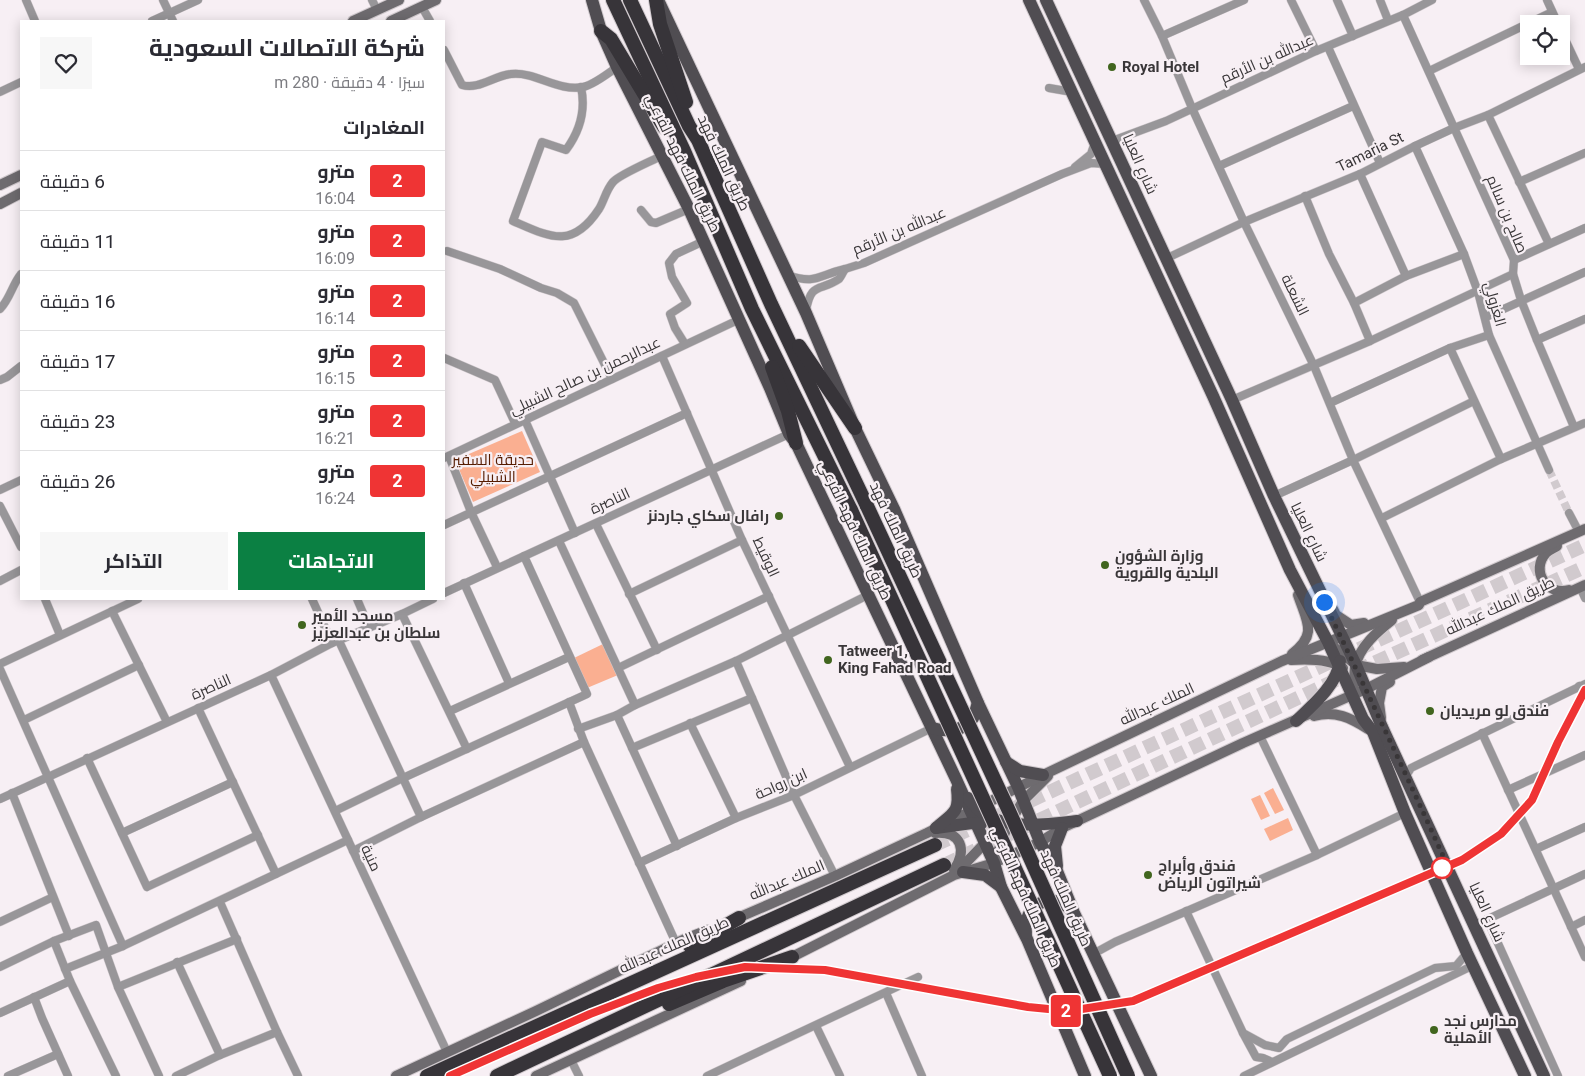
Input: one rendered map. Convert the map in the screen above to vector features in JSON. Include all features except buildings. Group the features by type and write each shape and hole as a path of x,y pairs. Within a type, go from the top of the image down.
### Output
{"highway":[{"name":"طريق الملك فهد","path":"613,0 676,134 756,316 851,510 1110,1076"},
{"name":"طريق الملك فهد","path":"630,0 689,126 698,140 771,304 1005,802 1128,1076"},
{"path":"657,0 660,24 696,128 698,140"},
{"path":"601,31 611,39 664,127 676,134"},
{"path":"771,304 780,310 804,355 855,428"},
{"path":"756,316 788,411 792,439"},
{"name":"طريق الملك عبدالله","path":"427,1076 565,1012 933,835"},
{"path":"497,1076 944,865"},
{"path":"565,1012 634,973 701,941 739,918"},
{"path":"577,1038 631,1020 723,981 792,957"}],"main road":[{"path":"355,20 399,0"},
{"path":"392,20 436,0"},
{"name":"طريق الملك فهد الفرعي","path":"592,0 601,31 617,67 689,209 792,439 974,815 984,844 994,863 1001,887 1027,939 1085,1076"},
{"path":"657,0 806,313 855,428 894,509 978,703 1018,787 1040,842 1057,871 1074,913 1151,1076"},
{"name":"شارع العليا","path":"1030,0 1213,396 1290,570 1328,642 1363,719 1378,730 1406,776 1544,1076"},
{"name":"شارع العليا","path":"1046,0 1232,400 1307,567 1356,665 1366,689 1405,813 1467,953 1525,1076"},
{"path":"0,185 20,175"},
{"path":"0,204 20,194"},
{"path":"1282,661 1404,612 1419,605 1420,602 1582,531"},
{"path":"1582,531 1546,553 1539,569 1540,577 1550,588 1562,592 1582,586"},
{"path":"1307,567 1336,615 1351,625 1404,612"},
{"path":"1282,661 1301,647 1307,640 1309,633 1308,622 1290,570"},
{"name":"طريق الملك عبدالله","path":"1428,657 1582,586"},
{"path":"1353,695 1356,665 1362,652 1383,627 1404,612"},
{"path":"1296,720 1318,700 1339,666 1341,637"},
{"path":"1328,642 1356,665 1377,670 1407,666 1428,657"},
{"path":"536,1076 792,957 955,876 994,863 1040,842 1062,828 1366,689 1428,657"},
{"path":"1296,720 1319,714 1345,716 1378,730 1379,702 1382,687 1428,657"},
{"path":"1282,661 1301,659 1339,666 1366,689"},
{"name":"الملك عبدالله","path":"974,815 1018,787 1282,661"},
{"path":"932,728 948,731 963,727 974,718 978,703"},
{"path":"1006,762 1020,771 1047,773"},
{"path":"955,876 1004,824 1047,773"},
{"path":"933,835 959,804 956,779"},
{"path":"994,863 1004,824 1018,787"},
{"path":"933,835 974,815 1004,824 1040,842"},
{"path":"1004,824 1033,826 1077,821"},
{"path":"1057,871 1055,846 1062,828"},
{"path":"933,835 948,833 956,838 961,845 961,854 955,876"},
{"name":"الملك عبدالله","path":"396,1076 676,943 933,835"},
{"path":"955,876 985,875 1001,887"},
{"path":"1027,939 1026,921 1033,908 1039,903 1046,901 1061,902 1074,913"},
{"path":"1474,965 1482,963 1495,969"}],"street":[{"path":"27,0 36,20"},
{"path":"163,0 172,20"},
{"path":"154,20 198,0"},
{"path":"372,0 377,10"},
{"name":"الشعلة","path":"1144,0 1162,36 1192,108 1244,222 1314,366 1353,460 1420,602"},
{"path":"1162,36 1244,0"},
{"path":"1291,0 1316,50"},
{"path":"1337,0 1353,36"},
{"path":"1380,0 1388,20"},
{"name":"عبدالله بن الأرقم","path":"1112,141 1166,121 1316,50 1328,47 1403,15 1432,0"},
{"path":"1547,0 1554,15"},
{"path":"422,6 429,20"},
{"path":"1429,71 1552,12"},
{"name":"صالح بن سالم","path":"1403,15 1514,260 1513,274 1522,300 1574,427"},
{"path":"1328,47 1380,163"},
{"path":"1570,47 1582,68"},
{"path":"445,52 462,85 471,88 510,74 524,74 564,87 584,87 617,67"},
{"name":"Tamaria St","path":"1166,259 1244,222 1360,174 1454,128 1488,115 1582,68"},
{"path":"0,92 20,82"},
{"path":"581,87 584,100 581,122 576,136 566,150 542,142 513,221 550,236 563,238 583,229 599,208 614,181 663,155"},
{"path":"1049,88 1072,92"},
{"path":"1219,166 1353,106"},
{"path":"1488,115 1549,244"},
{"path":"1062,174 1077,166 1091,154 1095,140"},
{"name":"الغزولي","path":"1415,146 1464,254 1486,317 1489,335 1550,470"},
{"path":"1519,182 1585,153"},
{"name":"عبدالله بن الأرقم","path":"806,313 811,294 819,288 840,279 845,269 864,263 1062,174 1091,163 1105,164"},
{"path":"1360,174 1406,276"},
{"path":"1305,196 1329,254 1354,303 1370,341"},
{"path":"641,210 651,222 656,223 689,209"},
{"path":"1514,260 1585,228"},
{"path":"686,344 675,328 670,314 686,303 672,277 669,263 676,254 704,241"},
{"path":"447,251 500,270 557,293 574,302 612,378"},
{"path":"1354,303 1406,276 1464,254"},
{"path":"787,275 802,280 817,279 845,269"},
{"path":"1486,317 1585,272"},
{"path":"1232,400 1370,341 1513,274"},
{"path":"0,309 7,302 20,275"},
{"path":"1537,340 1585,319"},
{"name":"عبدالرحمن بن صالح الشبيلي","path":"446,457 738,320"},
{"path":"1330,402 1450,348 1489,335"},
{"path":"1450,348 1501,459"},
{"name":"الوقيط","path":"662,356 742,540 850,767"},
{"path":"445,358 495,380 515,423"},
{"path":"0,380 20,367"},
{"path":"1274,496 1474,401"},
{"path":"445,525 687,413"},
{"path":"525,420 575,534"},
{"path":"1382,518 1501,459 1538,445 1585,423"},
{"name":"الناصرة","path":"445,592 575,534 711,469 792,439"},
{"path":"446,457 497,568"},
{"path":"0,490 20,480"},
{"path":"0,509 20,545"},
{"path":"1569,512 1582,531"},
{"path":"596,524 657,650"},
{"path":"630,594 742,540"},
{"path":"559,541 635,705"},
{"path":"335,812 403,778 587,694 524,556"},
{"path":"0,581 20,571"},
{"path":"464,583 509,683"},
{"path":"1582,586 1585,598"},
{"path":"578,729 617,715 635,705 736,661 868,595"},
{"path":"618,668 769,596"},
{"path":"45,600 60,635"},
{"path":"0,664 136,600"},
{"path":"313,600 336,642 422,817"},
{"path":"356,600 369,627"},
{"name":"الناصرة","path":"0,799 271,675 336,642 431,600"},
{"path":"112,611 167,722"},
{"path":"402,614 450,711 466,749"},
{"path":"450,711 569,657"},
{"path":"736,661 794,795 835,876"},
{"path":"24,720 139,665"},
{"path":"0,669 123,946"},
{"name":"منية","path":"271,675 447,1052"},
{"path":"1406,776 1412,768 1582,685 1585,698"},
{"path":"632,748 690,722 752,698"},
{"path":"569,702 578,729 676,943"},
{"path":"198,708 276,874"},
{"path":"617,715 677,846"},
{"path":"690,722 736,818"},
{"name":"ابن رواحة","path":"639,863 736,818 794,795 932,728"},
{"path":"1482,733 1585,957"},
{"path":"1260,736 1317,855"},
{"path":"353,851 584,742"},
{"path":"1508,790 1585,755"},
{"path":"87,758 147,887 258,835"},
{"path":"122,833 233,782"},
{"path":"12,793 70,936"},
{"path":"1093,954 1115,942 1317,855 1405,813"},
{"path":"1536,849 1585,826"},
{"path":"65,969 123,946 220,902 348,840"},
{"path":"1475,925 1585,874"},
{"path":"0,922 54,897"},
{"path":"220,902 298,1076"},
{"path":"1186,911 1256,1057 1272,1062"},
{"path":"1487,919 1558,1076"},
{"path":"1571,927 1585,920"},
{"path":"0,967 96,925 118,988 159,1076"},
{"path":"118,988 177,962 237,939"},
{"path":"54,942 70,981 116,1076"},
{"path":"1243,1033 1265,1045 1280,1048 1287,1039 1435,968 1456,966 1467,953"},
{"path":"177,962 220,1055"},
{"path":"1244,1076 1474,965"},
{"path":"707,1076 918,977"},
{"path":"0,1013 70,981"},
{"path":"886,993 922,1076"},
{"path":"34,997 68,1076"},
{"path":"816,1026 840,1076"},
{"path":"176,1076 220,1055 277,1032"},
{"path":"8,1076 58,1054"},
{"path":"571,1060 579,1076"}],"green space":[{"name":"حديقة السفير الشبيلي","path":"522,431 540,472 473,502 455,460"},
{"path":"603,644 618,675 587,688 574,658"},
{"path":"1273,788 1284,810 1275,814 1264,793"},
{"path":"1260,795 1270,816 1261,820 1251,799"},
{"path":"1288,818 1293,830 1270,841 1264,829"}],"tunnel":[{"path":"1549,470 1569,513"},
{"path":"1359,649 1585,545"},
{"path":"1356,671 1585,567"},
{"path":"935,845 1339,658"},
{"path":"944,865 1336,680"}],"metro line":[{"name":"2","path":"450,1076 590,1014 658,988 696,977 745,967 825,970 1028,1007 1069,1011 1133,1001 1462,860 1501,834 1532,800 1558,742 1585,690"}],"place":[{"name":"Royal Hotel","path":"1112,67"},
{"name":"رافال سكاي جاردنز","path":"779,516"},
{"name":"وزارة الشؤون البلدية والقروية","path":"1105,565"},
{"name":"ٍمسجد الأمير سلطان بن عبدالعزيز","path":"302,625"},
{"name":"Tatweer 1, King Fahad Road","path":"828,660"},
{"name":"فندق لو مريديان","path":"1430,711"},
{"name":"فندق وأبراج شيراتون الرياض","path":"1148,875"},
{"name":"مدارس نجد الأهلية","path":"1434,1030"}],"route":[{"path":"1324,602 1356,665 1382,727 1444,858 1442,868"}]}
